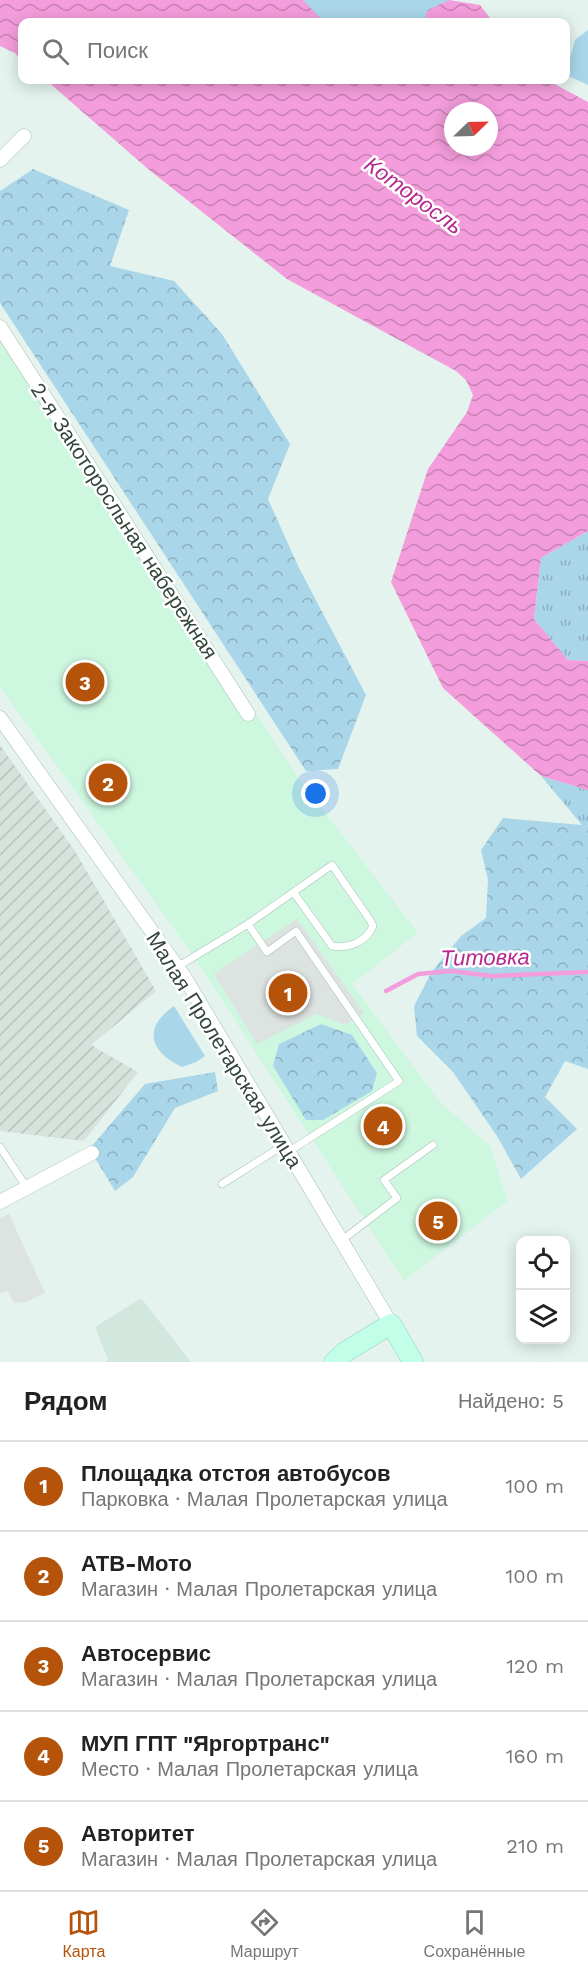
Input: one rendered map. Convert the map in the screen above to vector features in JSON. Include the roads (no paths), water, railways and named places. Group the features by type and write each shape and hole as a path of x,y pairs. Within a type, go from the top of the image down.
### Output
{"street":[{"path":"0,160 24,136"},
{"name":"2-я Закоторосльная набережная","path":"0,327 248,714"},
{"name":"Малая Пролетарская улица","path":"0,718 177,967 413,1362"},
{"path":"0,1202 92,1153"},
{"path":"334,1362 345,1352 391,1324"}],"lane":[{"path":"177,967 248,924 332,865 370,920 373,926 370,933 353,945 344,948 332,946 294,893"},
{"path":"222,1184 399,1081 296,931 267,952 248,924"},
{"path":"341,1240 397,1198 384,1180 433,1145"},
{"path":"0,1147 27,1188"}],"water":[{"path":"0,0 303,0 320,18 18,18 18,56 0,46"},
{"path":"449,0 480,5 490,18 425,18 428,10"},
{"name":"Которосль","path":"51,84 554,84 588,102 588,531 541,558 534,619 568,660 588,661 588,790 541,776 443,688 391,582 428,469 467,412 473,395 466,380 456,371 287,279 148,169"}],"waterway":[{"name":"Титовка","path":"386,991 418,974 451,971 492,976 588,972"}],"place":[{"name":"Автосервис","path":"85,682"},
{"name":"АТВ-Мото","path":"108,783"},
{"name":"Площадка отстоя автобусов","path":"288,993"},
{"name":"МУП ГПТ \"Яргортранс\"","path":"383,1126"},
{"name":"Авторитет","path":"438,1221"}]}
